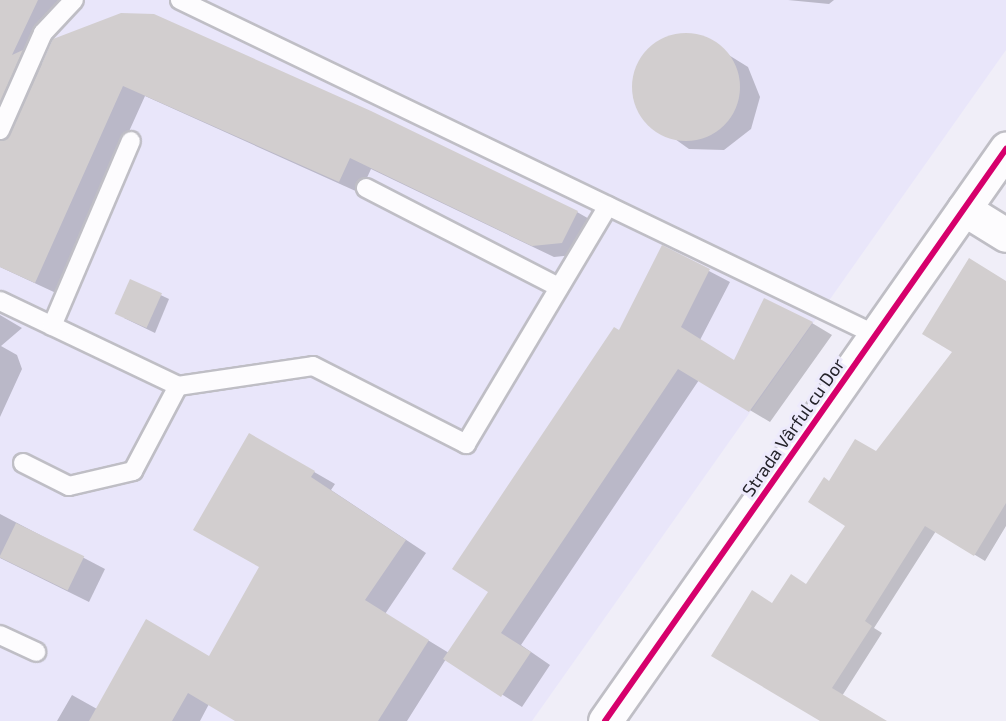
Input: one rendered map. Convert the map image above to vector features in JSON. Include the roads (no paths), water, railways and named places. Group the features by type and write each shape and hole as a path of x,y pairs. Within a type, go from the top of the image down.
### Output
{"street":[{"name":"Strada Vârful cu Dor","path":"604,721 1006,149"},
{"path":"964,209 1006,235"}],"lane":[{"path":"0,130 43,33 74,0"},
{"path":"180,0 876,335"},
{"path":"52,326 131,141"},
{"path":"366,188 559,287"},
{"path":"0,301 178,386 313,366 466,444 608,206"},
{"path":"23,463 69,486 133,471 178,386"},
{"path":"0,635 36,652"}]}
